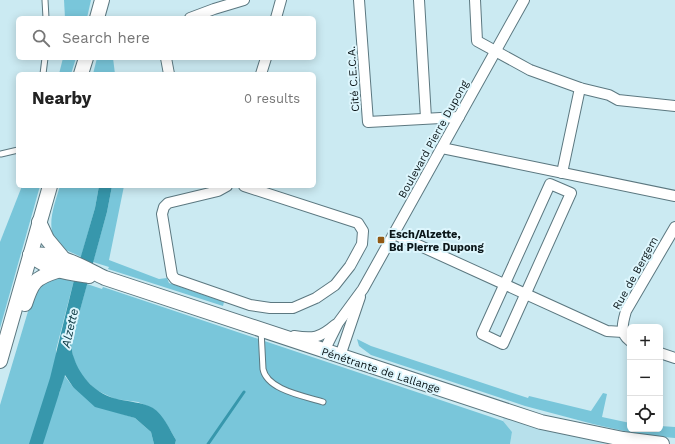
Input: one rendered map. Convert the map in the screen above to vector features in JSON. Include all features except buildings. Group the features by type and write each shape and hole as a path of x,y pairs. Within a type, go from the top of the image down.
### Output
{"main road":[{"path":"98,16 102,0"},
{"path":"82,72 85,60"},
{"path":"1,357 49,188"},
{"path":"1,357 20,317 31,286 59,264 39,222"},
{"name":"Pénétrante de Lallange","path":"30,256 42,265 59,264 105,278 541,422 625,442 662,444"}],"street":[{"path":"195,16 244,0"},
{"path":"277,16 281,0"},
{"name":"Cité C.E.C.A.","path":"359,0 368,122 459,117"},
{"path":"419,0 426,118"},
{"path":"475,0 477,41 530,70 580,88 609,95 618,100 675,106"},
{"name":"Boulevard Pierre Dupong","path":"324,351 338,323 363,289 524,0"},
{"path":"166,60 169,72"},
{"path":"262,72 265,60"},
{"path":"562,173 580,88"},
{"path":"442,148 675,196"},
{"path":"550,184 571,193 525,294 503,344 482,334 550,184"},
{"path":"223,188 218,191 168,203 164,207 162,214 172,275 175,279 250,305 270,308 293,308 316,298 335,285 350,266 362,244 363,231 358,223 250,188"},
{"name":"Rue de Bergem","path":"623,332 622,324 626,311 675,227"},
{"path":"394,234 607,331 623,332 627,337"},
{"name":"Boulevard Pierre Dupong","path":"340,356 363,289"},
{"name":"Boulevard Pierre Dupong","path":"261,330 313,338 324,334 338,323"},
{"path":"663,355 675,358"}],"lane":[{"path":"45,0 46,16"},
{"path":"43,72 45,60"},
{"path":"1,154 16,150"},
{"path":"261,330 263,369 268,380 279,388 323,402"}],"shaded area":[{"path":"64,0 91,0 87,16 65,16"},
{"path":"62,60 75,60 72,72 60,72"},
{"path":"96,60 113,60 115,72 94,72"},
{"path":"21,188 39,188 0,328 0,242"},
{"path":"59,188 99,188 95,208 81,257 64,249 57,243 53,236 51,228 55,202"},
{"path":"112,188 124,188 109,260 159,279 167,278 169,283 224,302 223,306 108,269 109,267 93,262 107,212"},
{"path":"55,277 74,280 56,350 59,394 64,375 73,387 116,412 135,418 151,432 154,444 0,444 0,405 32,298 40,286"},
{"path":"87,284 102,289 103,287 503,421 512,432 510,444 175,444 176,440 166,423 154,409 138,402 115,399 96,390 80,374 73,357 71,343"},
{"path":"357,339 371,346 528,398 529,396 591,411 603,393 607,394 602,417 627,422 627,432 525,406 371,355 359,346"},
{"path":"505,410 662,444 510,444 512,432 503,421"},
{"path":"663,426 675,427 675,438 641,435 628,432 663,432"}],"water":[{"name":"Alzette","path":"99,188 112,188 107,212 71,343 73,356 80,372 90,384 103,394 117,399 144,404 157,411 166,422 176,440 175,444 154,444 151,432 135,418 95,407 73,387 65,375 43,444 29,444 50,378 74,280 95,208"}],"waterway":[{"path":"208,444 244,392"}],"place":[{"name":"Esch/Alzette, Bd Pierre Dupong","path":"381,240"}]}
